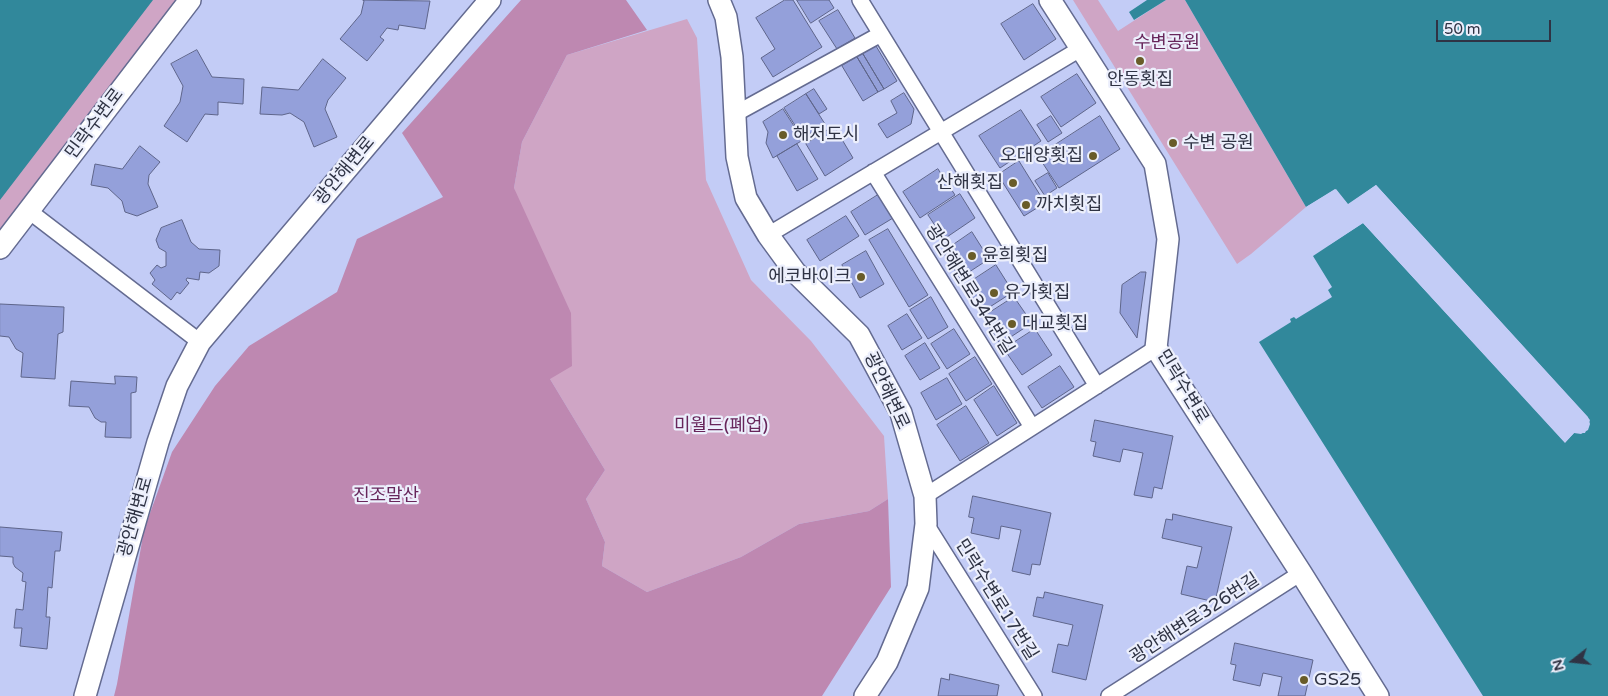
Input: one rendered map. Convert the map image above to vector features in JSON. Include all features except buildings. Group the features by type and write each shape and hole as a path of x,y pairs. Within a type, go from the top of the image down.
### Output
{"main road":[{"name":"민락수변로","path":"0,248 190,0"},
{"name":"광안해변로","path":"85,696 158,442 177,386 200,342 490,0"},
{"name":"광안해변로","path":"718,0 726,17 732,57 737,157 746,198 768,235 795,272 859,335 901,414 925,496 926,524 918,588 887,662 865,696"},
{"name":"민락수변로","path":"1050,0 1155,164 1168,239 1156,348 1378,696"}],"street":[{"path":"860,0 1097,386"},
{"path":"735,114 882,34"},
{"path":"768,235 1080,49"},
{"name":"광안해변로344번길","path":"873,172 1032,427"},
{"path":"29,211 200,342"},
{"path":"925,496 1156,348"},
{"name":"민락수변로17번길","path":"926,524 1034,696"},
{"name":"광안해변로326번길","path":"1109,696 1301,573"}],"green space":[{"path":"142,0 190,0 0,247 0,186"},
{"name":"진조말산","path":"521,0 626,0 647,30 567,55 522,142 514,188 571,313 572,366 550,379 605,470 586,499 605,542 602,566 647,592 741,557 799,524 869,511 888,499 891,587 822,696 114,696 144,530 172,452 215,386 249,346 337,292 357,239 443,197 402,133"},
{"name":"수변공원","path":"1073,0 1098,0 1118,31 1166,0 1185,0 1306,207 1237,264"},
{"name":"미월드(폐업)","path":"687,19 697,38 706,180 751,280 811,341 884,436 888,499 869,511 799,524 741,557 647,592 602,566 605,542 586,499 605,470 550,379 514,188 522,142 567,55"}],"shaded area":[{"path":"0,0 153,0 0,200"},
{"path":"1147,0 1166,0 1134,20 1129,12"},
{"path":"1185,0 1608,0 1608,696 1483,696 1259,342 1291,322 1290,319 1294,317 1296,319 1332,297 1328,290 1332,287 1313,256 1363,223 1565,442 1574,433 1585,433 1590,420 1376,185 1348,205 1335,189 1306,207"}],"pier":[{"path":"1376,185 1588,417 1590,424 1588,430 1581,434 1574,433 1565,443 1363,223 1329,245 1328,243 1362,221 1365,221 1565,439 1573,431 1586,429 1588,423 1586,418 1376,188 1349,207 1346,206 1335,192 1307,210 1306,207 1336,189 1348,204"}],"place":[{"name":"안동횟집","path":"1140,61"},
{"name":"해저도시","path":"783,135"},
{"name":"수변 공원","path":"1173,143"},
{"name":"오대양횟집","path":"1093,156"},
{"name":"산해횟집","path":"1013,183"},
{"name":"까치횟집","path":"1026,205"},
{"name":"윤희횟집","path":"972,256"},
{"name":"에코바이크","path":"861,277"},
{"name":"유가횟집","path":"994,293"},
{"name":"대교횟집","path":"1012,324"},
{"name":"GS25","path":"1304,680"}]}
